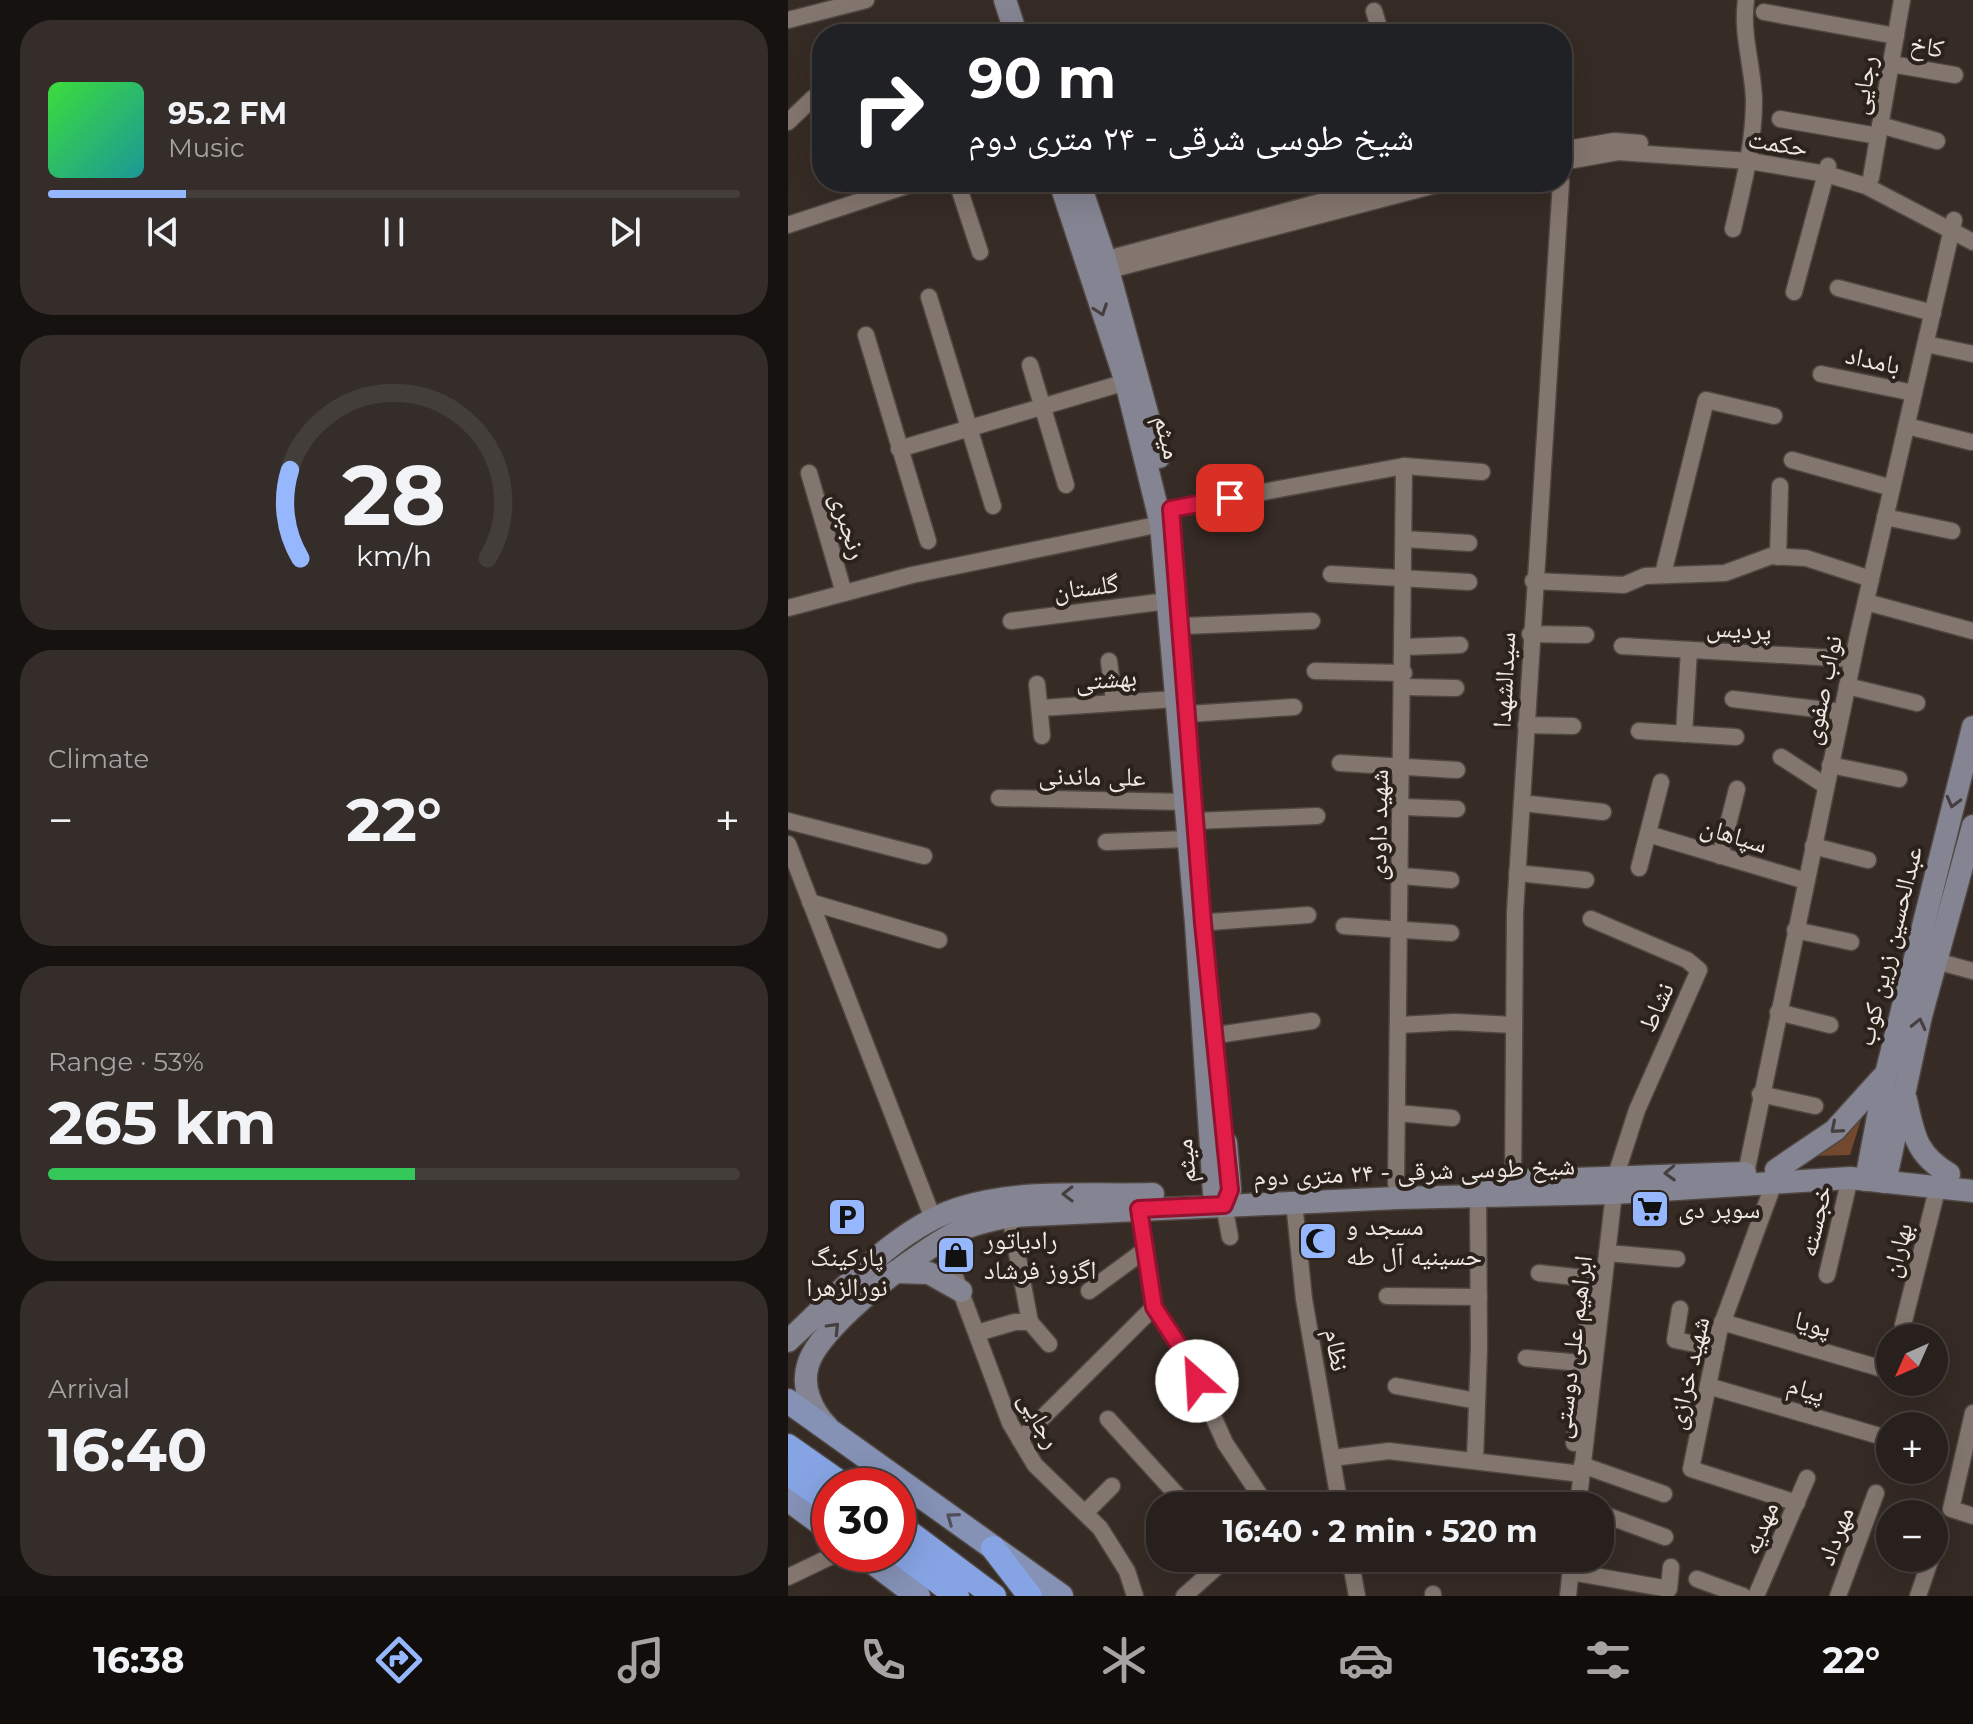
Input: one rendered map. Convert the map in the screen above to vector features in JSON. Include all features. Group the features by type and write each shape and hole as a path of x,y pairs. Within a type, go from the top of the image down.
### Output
{"highway":[{"path":"788,1446 819,1468"},
{"path":"788,1473 812,1490"},
{"path":"916,1538 994,1596"},
{"path":"993,1548 1030,1596"},
{"path":"916,1565 957,1596"}],"main road":[{"path":"1005,0 1013,24"},
{"path":"1020,0 1028,24"},
{"name":"میثم","path":"1064,192 1097,267 1146,400 1166,517 1182,626 1182,706 1189,821 1223,1196"},
{"name":"میثم","path":"1081,192 1126,382 1166,517 1167,601 1182,706"},
{"name":"عبدالحسین زرین کوب","path":"1871,1175 1973,727"},
{"name":"عبدالحسین زرین کوب","path":"1871,1175 1904,1090 1895,1066 1936,961 1973,826"},
{"name":"میثم","path":"1200,923 1217,1035 1223,1196"},
{"path":"1775,1177 1835,1130 1895,1066"},
{"path":"1904,1090 1918,1146 1944,1180"},
{"name":"شیخ طوسی شرقی - ۲۴ متری دوم","path":"788,1341 884,1252 938,1232 1010,1216 1139,1209 1223,1196 1294,1202 1478,1196 1746,1173 1775,1177"},
{"name":"شیخ طوسی شرقی - ۲۴ متری دوم","path":"843,1440 819,1418 808,1398 798,1366 938,1232 960,1207 1001,1198 1223,1196 1396,1184 1513,1181 1615,1184 1871,1175 1944,1180 1973,1177"},
{"name":"شیخ طوسی شرقی - ۲۴ متری دوم","path":"1944,1180 1973,1191"},
{"path":"895,1272 929,1273 961,1291"},
{"path":"788,1401 1061,1596"},
{"path":"788,1499 812,1517"},
{"path":"886,1572 918,1596"}],"street":[{"path":"788,20 866,0"},
{"path":"1733,229 1750,156 1754,97 1743,18 1746,0"},
{"name":"رجایی","path":"1871,178 1902,0"},
{"path":"1374,11 1378,24"},
{"path":"1764,12 1896,36"},
{"name":"کاخ","path":"1891,64 1955,75"},
{"path":"788,122 812,99"},
{"path":"1780,119 1937,141"},
{"name":"حکمت","path":"1572,148 1614,141 1750,156 1871,178 1953,225 1973,242"},
{"name":"حکمت","path":"1572,160 1618,152 1750,156"},
{"path":"1794,292 1827,169"},
{"name":"حکمت","path":"1827,169 1953,225 1973,230"},
{"path":"788,225 888,192"},
{"path":"960,192 980,252"},
{"path":"1097,267 1327,192"},
{"path":"1097,267 1406,192"},
{"name":"سیدالشهدا","path":"1513,1181 1517,873 1533,581 1560,192"},
{"name":"نواب صفوی","path":"1746,1173 1847,686 1953,225"},
{"path":"1838,288 1933,313"},
{"path":"929,297 993,506"},
{"path":"866,335 928,541"},
{"path":"1926,344 1973,354"},
{"path":"1030,365 1066,485"},
{"name":"بامداد","path":"1821,374 1914,393"},
{"path":"899,449 1126,382"},
{"path":"1663,574 1706,400 1774,416"},
{"path":"1907,426 1971,442"},
{"path":"1792,460 1892,488"},
{"path":"788,608 912,575 1404,466 1482,472"},
{"name":"شهید داودی","path":"1396,1184 1404,764 1404,466"},
{"name":"رنجبری","path":"809,473 844,593"},
{"path":"1778,557 1780,486"},
{"path":"1885,517 1952,531"},
{"path":"1404,539 1469,543"},
{"path":"1533,581 1624,585 1645,576 1725,573 1778,557 1806,558 1871,579"},
{"path":"1331,574 1469,582"},
{"name":"گلستان","path":"1011,621 1167,601"},
{"path":"1866,602 1973,631"},
{"path":"1182,626 1312,621"},
{"path":"1530,634 1586,635"},
{"path":"1404,647 1460,645"},
{"name":"پردیس","path":"1622,646 1853,659"},
{"path":"1684,734 1689,650"},
{"path":"1109,661 1114,702"},
{"path":"1315,671 1456,688"},
{"path":"1037,684 1042,736"},
{"path":"1847,686 1917,703"},
{"path":"1733,699 1842,712"},
{"name":"بهشتی","path":"1041,708 1114,702 1294,707"},
{"path":"1526,725 1573,726"},
{"path":"1639,731 1736,737"},
{"path":"1781,757 1826,786"},
{"path":"1340,763 1404,764 1457,770"},
{"path":"1830,765 1899,779"},
{"path":"1639,868 1661,782"},
{"path":"1720,856 1737,789"},
{"name":"علی ماندنی","path":"999,798 1189,821"},
{"path":"1522,803 1603,812"},
{"path":"1403,807 1457,809"},
{"path":"1106,842 1189,821 1317,816"},
{"path":"788,821 924,856"},
{"name":"سپاهان","path":"1648,834 1806,881"},
{"name":"رجایی","path":"788,844 1010,1423 1035,1465 1100,1528 1127,1571 1135,1596"},
{"path":"1813,846 1868,860"},
{"path":"1517,873 1586,880"},
{"path":"1402,876 1451,880"},
{"path":"810,902 939,940"},
{"path":"1200,923 1308,915"},
{"name":"نشاط","path":"1591,919 1687,960 1699,970 1637,1110 1615,1184"},
{"path":"1344,926 1451,933"},
{"path":"1795,930 1851,942"},
{"path":"1936,961 1973,971"},
{"path":"1778,1012 1830,1025"},
{"path":"1217,1035 1312,1021"},
{"path":"1399,1025 1455,1022 1514,1025"},
{"path":"1760,1094 1815,1106"},
{"path":"1397,1113 1452,1118"},
{"name":"خجسته","path":"1827,1275 1871,1175"},
{"name":"شهید خرازی","path":"1775,1177 1722,1322 1691,1469 1797,1503"},
{"name":"بهاران","path":"1903,1324 1944,1180"},
{"name":"ابراهیم علی دوستی","path":"1577,1492 1615,1184"},
{"path":"1223,1196 1230,1237"},
{"path":"1475,1460 1478,1196"},
{"name":"نظام","path":"1294,1202 1304,1299 1338,1492"},
{"path":"1139,1209 1154,1307 1186,1356 1225,1443 1258,1492"},
{"path":"1010,1216 1030,1322 1049,1344"},
{"path":"1089,1291 1145,1250"},
{"path":"1607,1253 1677,1259"},
{"path":"1539,1273 1593,1279 1581,1363 1578,1470"},
{"path":"1387,1296 1479,1297"},
{"path":"1020,1440 1154,1307"},
{"path":"1680,1309 1675,1340 1716,1348"},
{"path":"977,1333 1015,1322 1030,1322"},
{"name":"پویا","path":"1722,1322 1876,1367"},
{"path":"1526,1358 1581,1363"},
{"path":"1396,1386 1477,1401"},
{"name":"پیام","path":"1708,1386 1876,1435"},
{"path":"1973,1413 1951,1509 1973,1516"},
{"path":"1108,1419 1174,1492"},
{"path":"1332,1458 1389,1451 1578,1470 1664,1494"},
{"name":"مهدیه","path":"1756,1596 1807,1478"},
{"path":"1085,1513 1112,1486"},
{"name":"مهرداد","path":"1838,1596 1876,1493"},
{"path":"1614,1518 1665,1537"},
{"path":"788,1577 812,1566"},
{"path":"1600,1572 1669,1589 1671,1567"},
{"path":"1184,1596 1211,1572"},
{"path":"1353,1572 1357,1596"},
{"path":"1568,1596 1570,1572"},
{"path":"1918,1596 1927,1572"},
{"path":"1697,1579 1743,1596"}],"shaded area":[{"path":"1864,1110 1850,1155 1811,1156"}],"place":[{"name":"سوپر دی","path":"1650,1209"},
{"name":"پارکینگ نورالزهرا","path":"847,1217"},
{"name":"مسجد و حسینیه آل طه","path":"1318,1241"},
{"name":"رادیاتور اگزوز فرشاد","path":"956,1255"}],"route":[{"path":"1197,1381 1186,1356 1154,1307 1139,1209 1224,1205 1230,1190 1217,1035 1203,923 1171,509 1230,498"}]}
